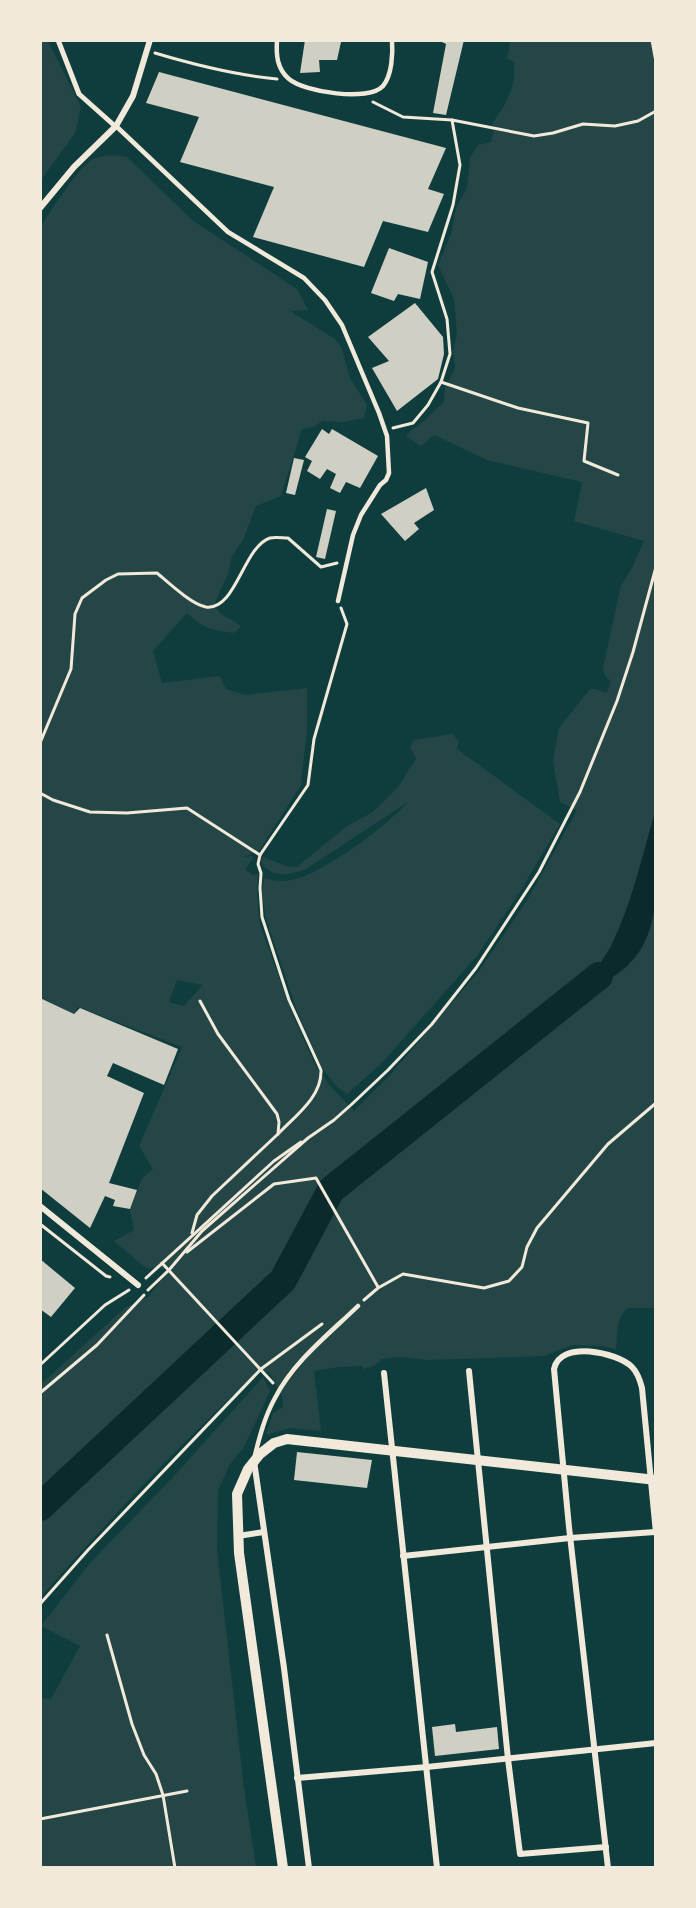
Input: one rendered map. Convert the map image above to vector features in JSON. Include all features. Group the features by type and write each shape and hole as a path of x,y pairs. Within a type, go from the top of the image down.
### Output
{"street":[{"path":"58,40 79,94 116,126"},
{"path":"40,208 74,167 116,126 133,96 150,40"},
{"path":"40,1206 138,1285"},
{"path":"403,1556 570,1538 655,1533 653,1480 642,1388 638,1374 622,1360 600,1352 575,1352 560,1358 555,1363 554,1369 562,1469 570,1538 595,1749 608,1868"},
{"path":"469,1371 508,1759 520,1854 606,1847"},
{"path":"384,1373 437,1868"},
{"path":"283,1868 238,1536 237,1494 254,1460 266,1448 287,1439 653,1480"},
{"path":"254,1460 309,1868"},
{"path":"238,1536 264,1532"},
{"path":"297,1778 656,1743"}],"lane":[{"path":"277,40 276,52 279,67 291,81 315,90 362,95 374,92 382,87 386,80 393,49 392,40"},
{"path":"116,126 228,232 314,286 342,325 385,430 389,473 362,515 353,535 338,601"},
{"path":"254,1460 263,1426 280,1390 302,1360 358,1306"}],"path":[{"path":"652,40 656,62"},
{"path":"147,51 247,76 291,81"},
{"path":"362,95 403,117 452,120 534,136 583,124 615,126 638,121 656,111"},
{"path":"385,430 413,423 428,405 441,382 450,354 447,319 432,272 453,205 460,165 452,120"},
{"path":"441,382 518,408 588,423 584,461 618,475"},
{"path":"40,742 71,669 75,614 82,598 106,579 118,574 157,573 188,597 207,607 220,604 227,597 254,550 269,538 288,538 321,567 347,560"},
{"path":"40,1365 105,1305 138,1285 273,1161 334,1120 352,1104 432,1024 477,968 539,872 565,825 608,727 633,652 656,567"},
{"path":"192,1235 197,1215 212,1196 308,1103 321,1079 321,1070 289,1000 262,917 261,873 258,864 260,855 308,785 314,739 347,624 338,601"},
{"path":"40,793 53,800 90,812 127,813 187,808 260,855"},
{"path":"200,1001 218,1034 277,1114 278,1134"},
{"path":"358,1306 378,1288 404,1274 484,1288 509,1281 522,1268 527,1247 537,1228 608,1144 656,1103"},
{"path":"40,1393 97,1345 169,1270 202,1231 308,1138"},
{"path":"181,1256 274,1184 316,1178 378,1288"},
{"path":"162,1263 280,1390"},
{"path":"40,1604 104,1533 261,1370 292,1345 329,1321"},
{"path":"107,1635 132,1724 144,1755 156,1774 163,1795 176,1868"},
{"path":"40,1819 187,1791"}],"shaded area":[{"path":"41,40 48,41 81,107 75,133 41,180"},
{"path":"509,41 655,41 655,1308 627,1308 619,1322 616,1349 573,1345 544,1356 427,1360 400,1357 382,1359 374,1366 363,1369 362,1366 314,1371 321,1431 290,1428 266,1435 273,1413 283,1407 282,1396 269,1372 260,1370 148,1481 41,1597 41,1384 126,1307 148,1297 169,1269 148,1268 142,1265 114,1241 134,1230 130,1209 142,1178 153,1169 139,1146 182,1047 78,1007 74,1014 41,998 41,226 71,182 90,161 103,156 127,157 192,220 297,289 308,310 290,311 335,339 341,347 350,378 367,405 364,418 343,422 322,421 314,427 302,429 281,496 256,506 243,540 232,556 228,574 214,605 221,614 241,627 234,633 214,630 203,626 187,613 153,651 162,683 220,676 226,689 245,695 307,688 307,729 301,785 259,851 243,857 254,856 245,870 253,875 258,874 260,925 292,1013 316,1067 354,1111 390,1075 479,971 528,899 577,810 560,802 553,761 559,728 590,689 607,693 611,681 605,676 603,668 621,585 632,568 644,541 574,521 582,482 487,460 434,435 421,446 406,436 444,402 445,387 455,369 453,351 457,335 454,299 438,265 451,234 456,208 467,188 470,158 478,145 491,142 495,126 491,125 512,89 514,62 507,58","holes":["177,980 203,985 184,1006 169,1002"]},
{"path":"452,734 459,741 457,749 560,824 520,892 477,956 381,1064 347,1094 336,1086 321,1066 297,1011 266,919 262,894 264,878 278,881 292,880 320,869 370,836 408,802 306,869 281,874 270,871 261,862 263,857 286,866 297,867 347,826 373,812 398,787 416,759 410,747 414,740"},
{"path":"655,812 656,894 648,935 639,952 620,972 569,999 603,959 612,944 631,896"},
{"path":"263,1377 270,1391 244,1447 230,1464 218,1490 217,1550 244,1788 256,1867 41,1868 41,1698 51,1699 80,1646 41,1626 90,1563 174,1476"}],"building":[{"path":"305,40 341,42 337,60 319,60 320,72 300,73"},
{"path":"438,40 464,40 446,115 433,113 446,44"},
{"path":"159,72 446,148 428,189 444,194 428,232 383,221 364,267 253,237 274,187 180,162 199,117 146,103"},
{"path":"389,248 428,262 420,299 398,294 394,301 371,293"},
{"path":"415,303 443,337 444,354 438,379 397,411 372,368 389,361 368,337"},
{"path":"322,429 329,434 332,429 378,456 360,488 346,482 340,493 330,488 336,474 327,469 320,479 307,471 312,461 305,457"},
{"path":"294,458 304,460 295,495 286,493"},
{"path":"426,488 434,510 414,523 419,529 405,541 381,514"},
{"path":"327,509 336,511 325,559 316,557"},
{"path":"40,998 74,1014 80,1008 178,1049 164,1085 113,1063 107,1076 144,1093 109,1183 137,1190 130,1209 113,1206 115,1200 105,1196 90,1228 40,1188"},
{"path":"40,1259 75,1288 51,1317 40,1309"},
{"path":"297,1452 372,1460 367,1488 294,1480"},
{"path":"455,1724 456,1732 497,1727 499,1749 435,1756 432,1727"}],"waterway":[{"path":"40,1507 283,1280 331,1190 599,976"}]}
